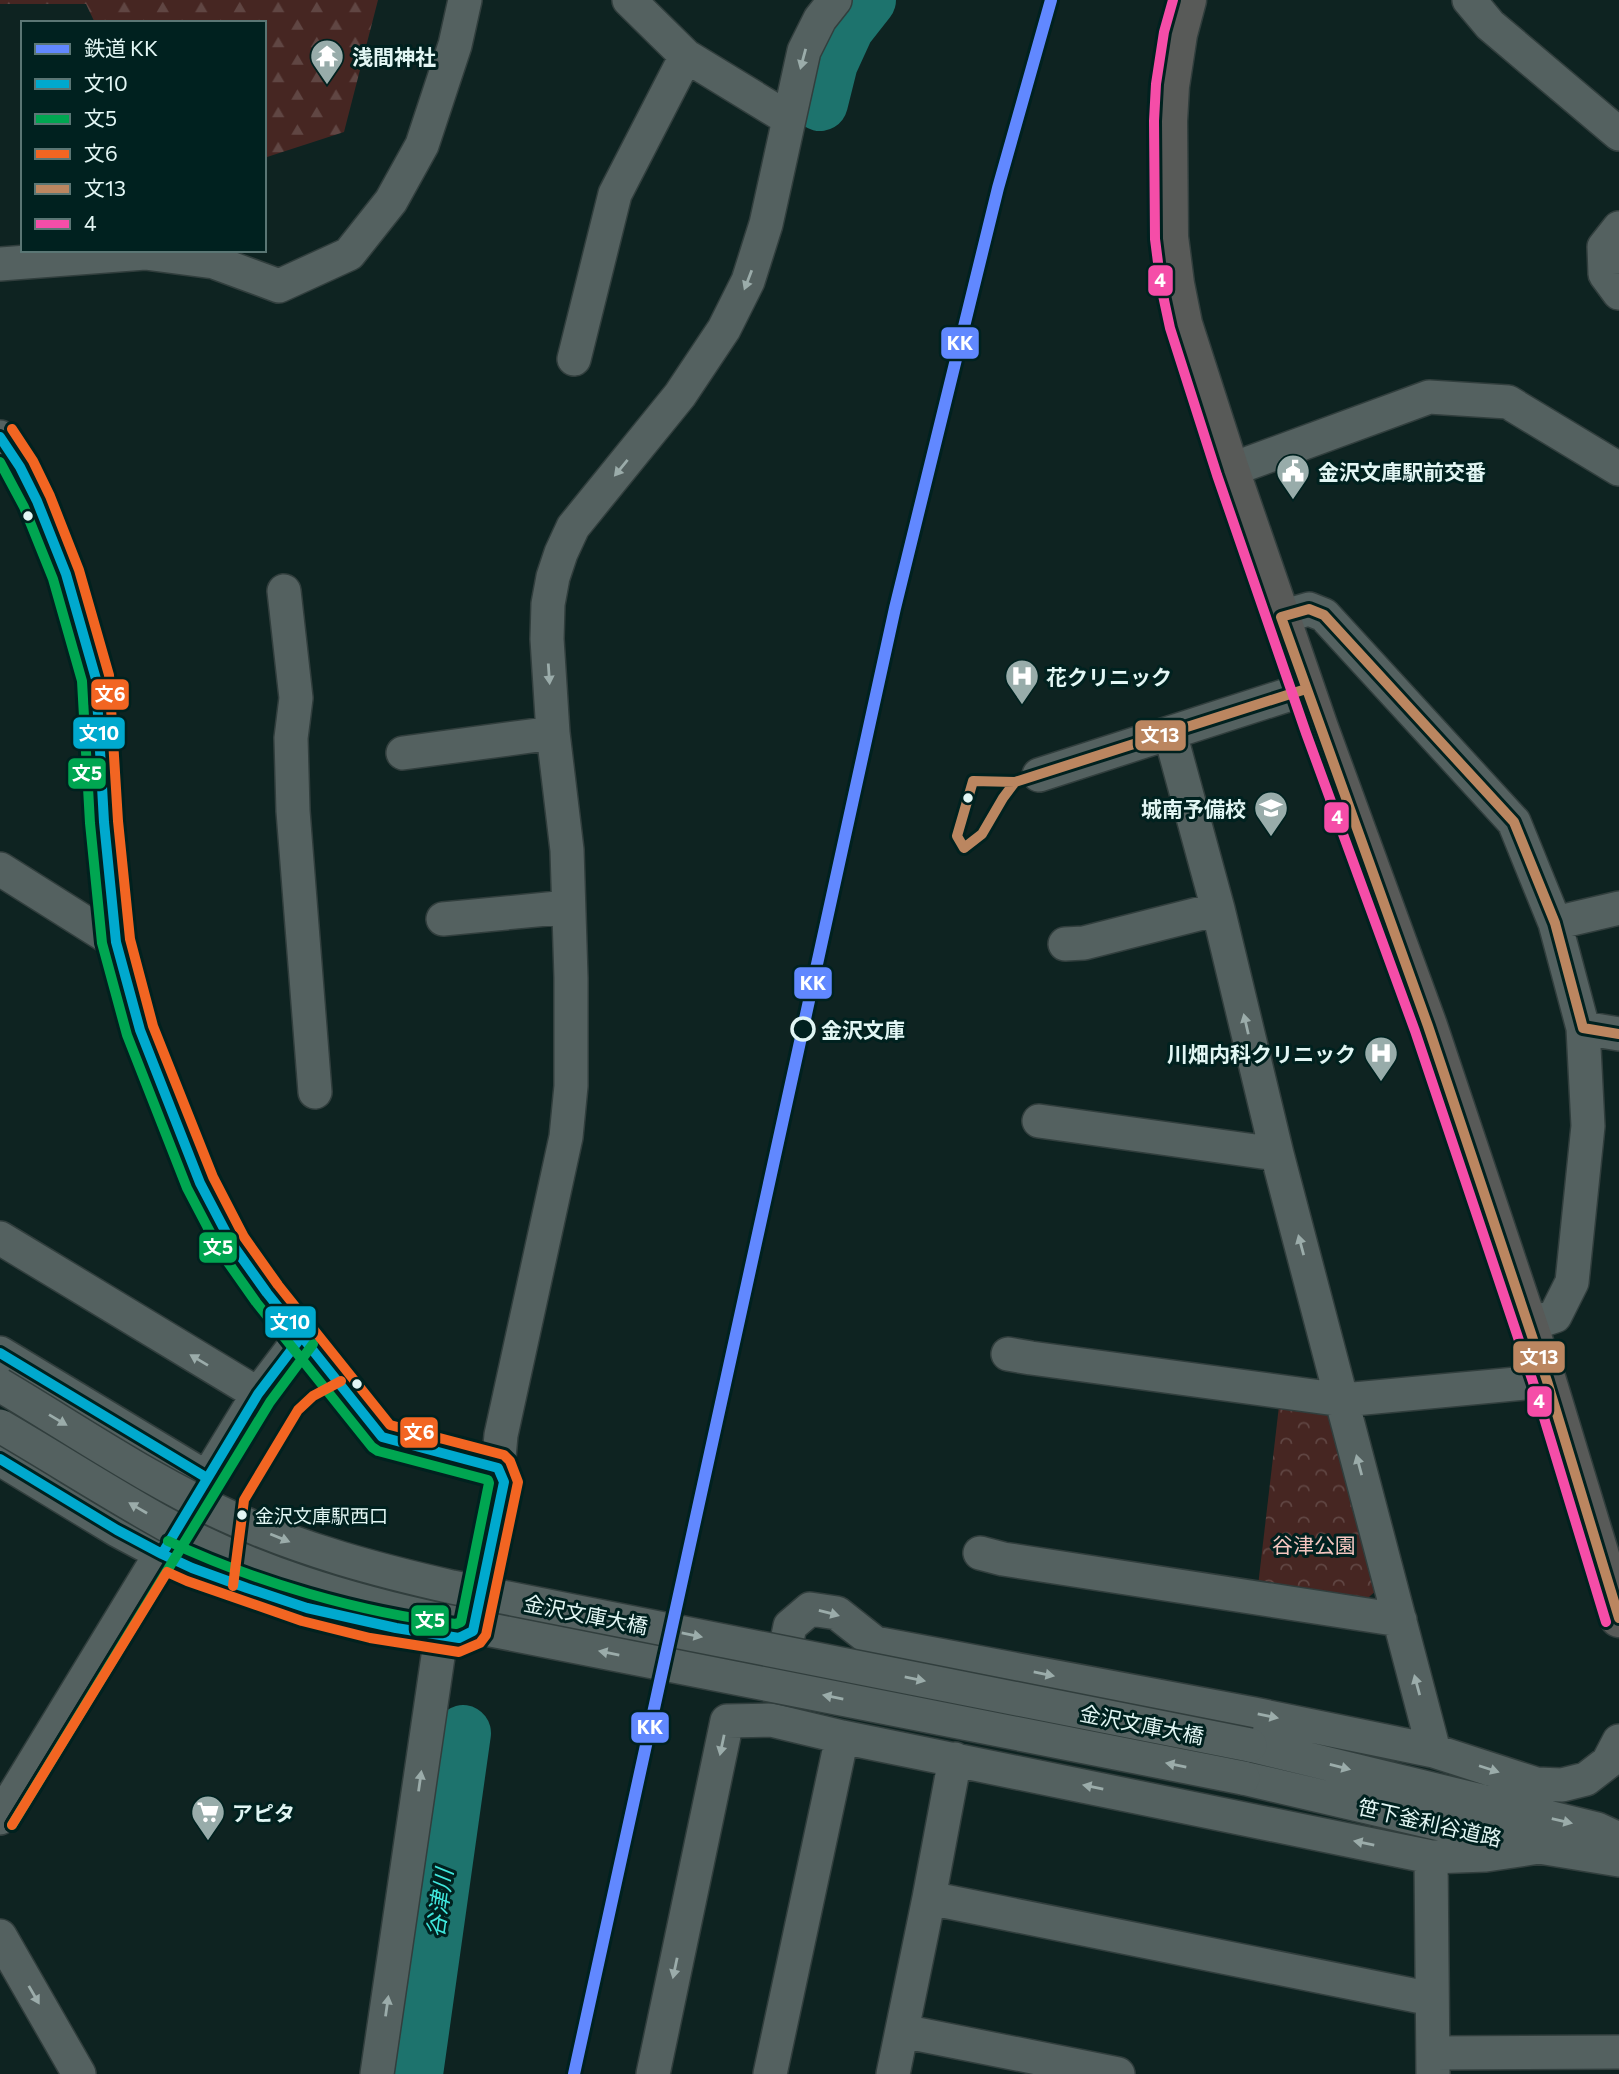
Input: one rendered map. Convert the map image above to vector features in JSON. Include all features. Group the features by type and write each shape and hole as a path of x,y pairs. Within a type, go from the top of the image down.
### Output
{"highway":[{"path":"1187,0 1178,34 1168,121 1169,237 1183,324 1306,689 1428,1026 1547,1381 1619,1618"}],"street":[{"path":"0,264 145,253 214,262 279,286 349,254 391,201 422,145 455,46 465,0"},
{"path":"629,0 686,56 789,119"},
{"path":"0,1459 117,1530 192,1568 307,1608 372,1624 459,1638 473,1630 505,1482 498,1468 501,1435 566,1138 571,1086 571,978 566,850 553,733 547,639 548,604 553,577 573,527 680,395 724,329 748,282 766,223 804,51 820,19 835,0"},
{"path":"1469,0 1490,25 1619,134"},
{"path":"574,359 615,194 686,56"},
{"path":"1619,228 1604,247 1605,274 1619,293"},
{"path":"1230,470 1429,397 1508,402 1619,470"},
{"path":"1,439 20,467 37,501 66,575 96,679 104,822 116,942 140,1030 200,1184 232,1244 267,1293 383,1437 498,1468"},
{"path":"284,591 296,698 291,738 293,811 315,1091"},
{"path":"1281,617 1308,609 1324,615 1514,821 1555,923 1583,1028 1588,1126 1572,1282 1555,1316 1528,1325"},
{"path":"1038,775 1306,689"},
{"path":"403,752 553,733"},
{"path":"1170,733 1218,909 1277,1154 1434,1751"},
{"path":"0,869 116,942"},
{"path":"443,919 568,907"},
{"path":"1555,923 1619,908"},
{"path":"1065,944 1084,943 1218,909"},
{"path":"1583,1028 1619,1034"},
{"path":"1039,1121 1277,1154"},
{"path":"0,1238 258,1394"},
{"path":"0,1818 258,1394 302,1336"},
{"path":"0,1353 208,1478"},
{"path":"1008,1354 1343,1400 1547,1381"},
{"name":"金沢文庫大橋","path":"0,1385 141,1469 231,1518 285,1541 351,1562 465,1590 1250,1745"},
{"name":"金沢文庫大橋","path":"0,1426 166,1524 217,1549 329,1593 459,1624 1243,1778"},
{"path":"980,1553 1003,1559 1400,1620"},
{"path":"771,1720 790,1626 810,1609 836,1613 875,1643 1254,1714 1434,1751 1536,1784 1562,1785 1586,1779 1608,1762 1619,1741"},
{"path":"377,2074 441,1636"},
{"path":"653,2074 727,1721 771,1720 842,1737 1431,1857 1486,1855 1539,1847"},
{"path":"770,2074 842,1737"},
{"name":"笹下釜利谷道路","path":"1250,1745 1597,1829 1619,1839"},
{"path":"892,2074 955,1759"},
{"name":"笹下釜利谷道路","path":"1243,1778 1539,1847 1619,1860"},
{"path":"1431,1857 1433,2063 1619,2052"},
{"path":"929,1898 1432,1999"},
{"path":"0,1936 79,2074"},
{"path":"902,2031 1118,2074"}],"green space":[{"path":"0,0 378,0 344,132 266,157 266,21 94,21 86,4 0,4"},
{"name":"谷津公園","path":"1279,1406 1334,1415 1377,1590 1362,1603 1258,1586"}],"waterway":[{"name":"谷津川","path":"820,103 830,63 846,28 868,0"},
{"name":"谷津川","path":"415,2074 463,1733"}],"rail line":[{"name":"KK","path":"574,2074 895,608 998,188 1051,0"}],"transit line":[{"name":"4","path":"1173,0 1164,32 1156,84 1154,121 1155,239 1170,328 1217,475 1306,733 1415,1031 1534,1385 1606,1622"},
{"name":"文6","path":"12,429 33,461 50,496 79,570 109,675 118,821 130,939 153,1026 213,1177 244,1237 278,1285 390,1425 504,1455 510,1461 518,1482 486,1635 480,1643 459,1652 370,1638 302,1621 167,1572 12,1825"},
{"name":"文10","path":"0,437 20,467 37,501 66,574 96,679 104,822 116,942 140,1030 200,1183 232,1244 267,1293 382,1437 498,1468 504,1482 473,1631 459,1638 396,1628 307,1608 192,1568 117,1530 0,1459"},
{"name":"文5","path":"0,462 24,507 53,579 82,681 90,823 102,943 127,1035 187,1188 220,1251 256,1302 372,1447 378,1451 488,1480 489,1483 461,1622 456,1624 383,1612 309,1594 236,1570 168,1541"},
{"name":"文13","path":"1619,1034 1583,1028 1555,923 1514,822 1324,615 1309,609 1281,617 1428,1026 1547,1381 1619,1618"},
{"name":"文13","path":"1015,782 1306,689"},
{"name":"文13","path":"973,781 1015,782 982,834 964,848 957,836 973,781"},
{"name":"文10","path":"162,1554 258,1394 302,1336"},
{"name":"文5","path":"12,1825 270,1402 313,1344"},
{"name":"文10","path":"0,1353 207,1478"},
{"name":"文6","path":"233,1586 244,1500 298,1410 313,1396 341,1381"}],"place":[{"name":"浅間神社","path":"327,86"},
{"name":"金沢文庫駅前交番","path":"1293,501"},
{"name":"花クリニック","path":"1022,706"},
{"name":"城南予備校","path":"1271,838"},
{"name":"金沢文庫","path":"803,1029"},
{"name":"川畑内科クリニック","path":"1381,1083"},
{"name":"金沢文庫駅西口","path":"242,1515"},
{"name":"アピタ","path":"208,1842"}]}
